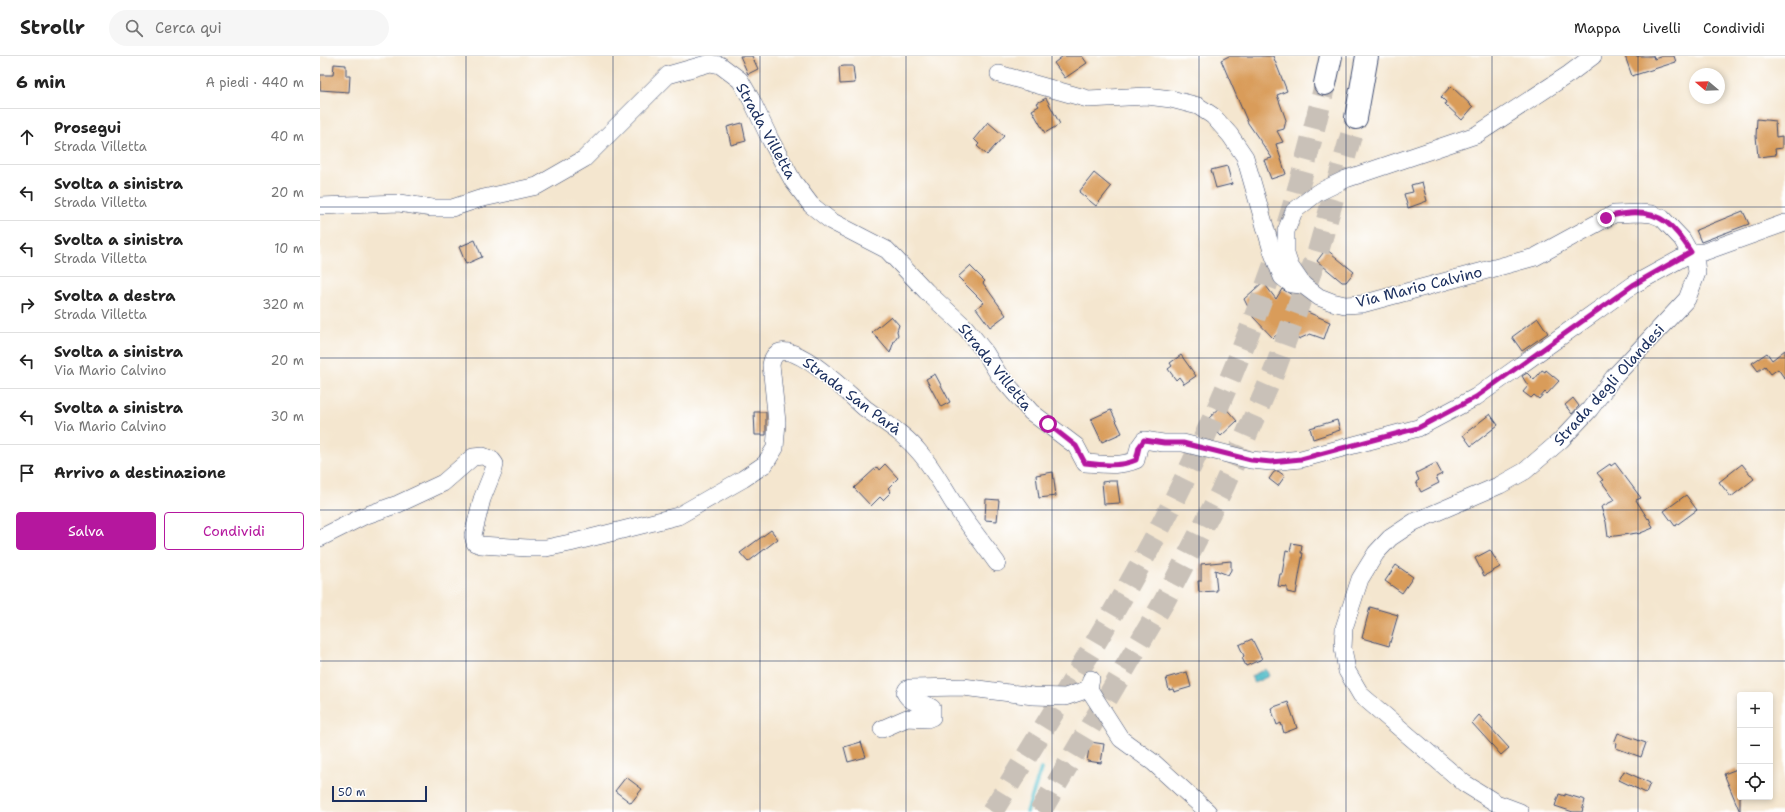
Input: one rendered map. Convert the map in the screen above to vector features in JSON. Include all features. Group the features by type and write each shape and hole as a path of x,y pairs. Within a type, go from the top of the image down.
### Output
{"highway":[{"path":"1325,84 1331,56"},
{"path":"1356,118 1367,56"}],"street":[{"name":"Via Mario Calvino","path":"1593,56 1569,74 1476,135 1346,179 1317,193 1303,202 1294,211 1286,232 1286,254 1290,266 1303,284 1318,297 1345,305 1362,304 1535,257 1614,214 1640,213 1662,218 1682,239 1691,252"},
{"name":"Strada Villetta","path":"320,206 400,203 432,208 452,208 479,199 537,186 584,159 668,75 710,63 720,65 740,80 793,181 811,205 832,221 887,250 931,296 965,327 986,352 999,374 1031,412 1076,446 1085,463 1099,464 1118,464 1136,460 1139,447 1144,440 1164,443 1183,443 1251,460 1271,462 1301,459 1418,428 1476,397 1633,285 1691,252 1704,252 1785,223"},
{"path":"999,74 1088,99 1147,96 1171,99 1198,106 1212,116 1230,135 1244,157 1272,251 1282,277 1291,284 1303,284"},
{"name":"Strada degli Olandesi","path":"1520,812 1496,803 1464,783 1361,695 1346,671 1343,648 1344,628 1360,579 1376,553 1390,538 1414,522 1500,485 1525,471 1562,440 1590,409 1613,378 1688,299 1697,273 1696,264 1691,252"},
{"name":"Strada San Parà","path":"320,538 364,516 398,504 443,483 473,457 483,456 492,460 495,464 482,499 473,536 475,543 481,545 546,548 678,516 765,464 775,448 776,438 777,422 771,365 772,359 775,355 785,352 808,360 828,374 865,408 907,438 921,453 953,503 997,563"},
{"path":"882,729 907,718 927,719 932,717 932,708 928,705 913,702 907,696 905,693 907,689 910,688 964,687 1033,696 1065,697 1090,684 1122,739 1154,764 1208,812"}],"water":[{"path":"1266,669 1269,676 1254,683 1251,676"}],"building":[{"path":"740,56 752,56 758,69 748,74"},
{"path":"1063,56 1082,56 1087,63 1065,78 1054,63"},
{"path":"1229,56 1273,56 1287,91 1277,95 1286,120 1284,129 1277,131 1283,142 1276,144 1286,174 1271,179 1264,160 1272,158 1248,123 1221,60"},
{"path":"1625,56 1653,56 1654,59 1663,56 1674,56 1676,62 1632,76"},
{"path":"334,64 346,65 346,76 350,76 349,92 320,90 320,75 333,75"},
{"path":"853,66 855,83 840,84 839,67"},
{"path":"1451,86 1473,107 1462,120 1445,104 1446,102 1441,97"},
{"path":"1046,98 1060,124 1045,133 1032,110 1039,106 1037,103"},
{"path":"1757,119 1775,121 1776,137 1782,136 1782,148 1775,149 1776,155 1758,157 1756,136"},
{"path":"988,122 1004,136 987,155 977,146 979,144 974,139"},
{"path":"742,123 746,141 731,145 727,127"},
{"path":"1227,166 1232,184 1216,188 1211,170"},
{"path":"1094,173 1111,187 1096,206 1079,192"},
{"path":"1422,182 1427,201 1408,208 1404,194 1413,192 1411,185"},
{"path":"1743,211 1749,224 1701,242 1696,230"},
{"path":"475,240 482,257 466,264 459,247"},
{"path":"1326,249 1354,272 1346,282 1342,282 1317,261"},
{"path":"970,266 985,281 983,283 1006,315 990,327 976,308 984,303 958,277"},
{"path":"1263,282 1276,299 1282,289 1299,299 1294,306 1330,322 1324,339 1310,334 1299,339 1290,323 1273,338 1253,317 1244,299"},
{"path":"891,316 899,325 897,331 898,335 894,341 890,353 872,332"},
{"path":"1538,318 1548,333 1522,351 1512,337"},
{"path":"1785,350 1785,379 1778,369 1771,374 1765,366 1758,371 1752,363 1767,353 1772,360"},
{"path":"1181,355 1196,376 1184,384 1179,377 1176,380 1168,369 1172,366 1170,363"},
{"path":"1542,370 1545,372 1546,370 1559,381 1547,394 1545,392 1539,399 1534,395 1531,398 1523,392 1528,386 1522,376 1527,373 1534,380"},
{"path":"935,374 950,402 941,407 926,379"},
{"path":"1573,398 1579,406 1572,414 1565,405"},
{"path":"1223,405 1237,421 1221,436 1210,424 1213,422 1209,418"},
{"path":"1111,410 1122,433 1102,442 1091,419"},
{"path":"754,412 766,412 766,435 755,435"},
{"path":"1490,414 1498,425 1471,446 1463,435"},
{"path":"1337,420 1340,430 1313,439 1310,428"},
{"path":"1436,463 1442,474 1436,477 1439,483 1421,492 1416,482 1419,480 1416,473"},
{"path":"1615,463 1641,498 1636,500 1648,519 1649,518 1653,528 1638,534 1608,537 1606,522 1601,507 1615,500 1597,473 1610,464 1611,466"},
{"path":"885,464 898,478 888,488 891,492 883,500 880,497 871,506 854,488 877,467 879,470"},
{"path":"1742,464 1754,479 1731,497 1719,482"},
{"path":"1278,471 1285,476 1278,486 1269,479 1274,472"},
{"path":"1053,472 1056,496 1039,498 1036,475"},
{"path":"1117,481 1120,503 1104,504 1102,482"},
{"path":"1686,495 1697,510 1675,526 1664,511"},
{"path":"986,499 999,500 997,521 985,520"},
{"path":"771,530 778,539 748,562 740,553"},
{"path":"1292,543 1302,545 1301,553 1303,553 1296,594 1287,592 1287,587 1278,586 1280,574 1282,574 1286,550 1290,551"},
{"path":"1490,550 1500,567 1484,576 1475,558"},
{"path":"1231,561 1231,570 1228,575 1215,570 1217,591 1199,592 1198,581 1201,581 1201,564"},
{"path":"1396,565 1413,577 1402,593 1385,581"},
{"path":"1370,607 1398,615 1389,646 1362,638"},
{"path":"1252,639 1262,659 1246,666 1242,658 1244,656 1239,645"},
{"path":"1187,672 1191,687 1174,692 1173,689 1169,690 1166,678"},
{"path":"1288,702 1297,728 1284,733 1281,723 1277,725 1271,708"},
{"path":"1479,715 1509,748 1501,755 1472,723"},
{"path":"1618,733 1646,743 1641,757 1616,748 1617,744 1614,743"},
{"path":"861,742 866,757 848,762 844,747"},
{"path":"1090,742 1104,744 1101,763 1087,761"},
{"path":"1737,769 1737,800 1740,800 1740,812 1724,774"},
{"path":"1624,771 1650,783 1646,793 1619,780"},
{"path":"626,777 642,789 631,803 615,791"},
{"path":"1559,794 1565,796 1565,794 1585,800 1582,812 1573,812 1555,806"}],"waterway":[{"path":"1027,812 1041,769"}],"tunnel":[{"path":"992,812 1096,643 1145,556 1203,441 1260,304 1287,227 1325,84"},
{"path":"1040,812 1165,600 1223,488 1274,372 1317,255 1356,118"}],"route":[{"path":"1048,424 1076,446 1085,463 1099,464 1118,464 1136,460 1139,447 1144,440 1164,443 1183,443 1251,460 1271,462 1301,459 1418,428 1449,413 1476,397 1528,359 1572,330 1633,285 1691,252 1673,228 1662,218 1652,214 1640,213 1614,214 1606,218"}]}
